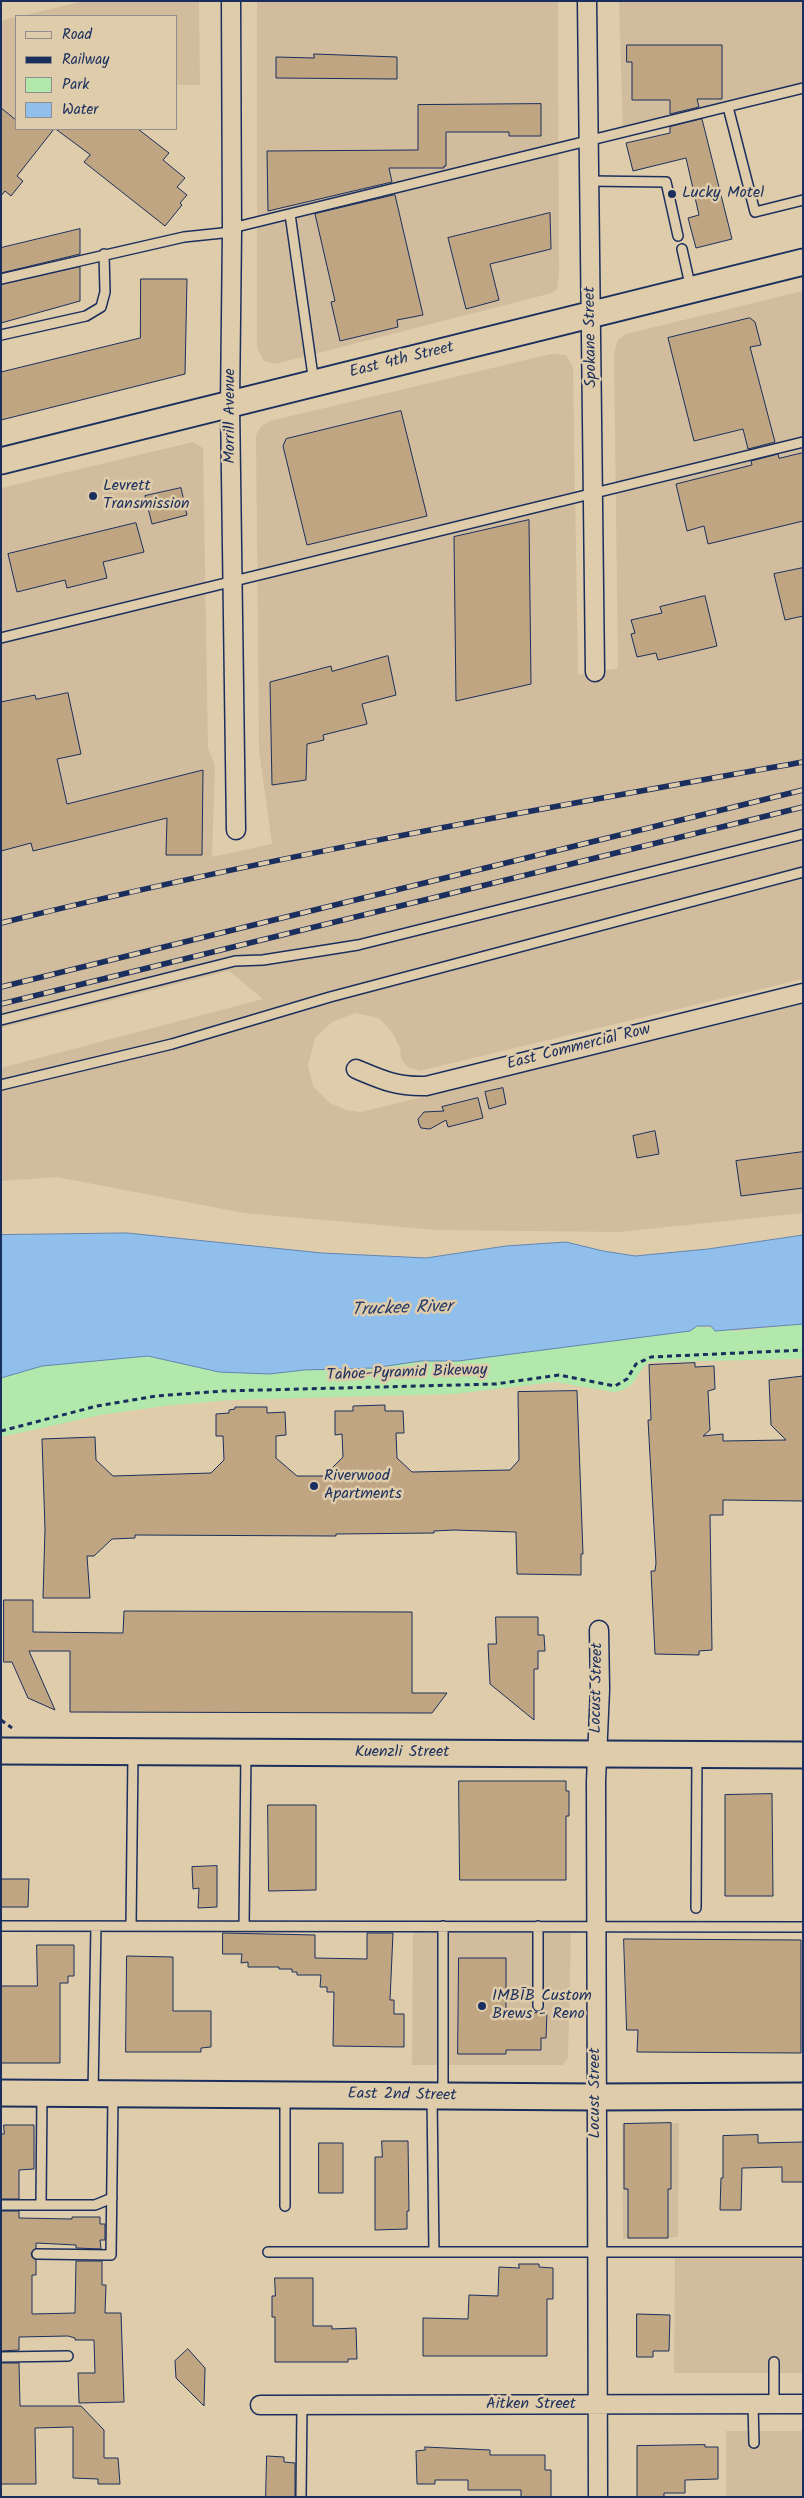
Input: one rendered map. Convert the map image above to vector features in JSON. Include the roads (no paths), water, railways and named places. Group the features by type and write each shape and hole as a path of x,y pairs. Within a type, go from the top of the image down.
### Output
{"main road":[{"name":"East 4th Street","path":"1,461 803,262"},
{"name":"Kuenzli Street","path":"1,1751 803,1755"},
{"name":"East 2nd Street","path":"1,2093 596,2097 803,2096"}],"street":[{"name":"Morrill Avenue","path":"231,1 232,230 230,404 236,830"},
{"name":"Spokane Street","path":"587,1 595,672"},
{"name":"East Commercial Row","path":"356,1068 385,1082 405,1086 426,1086 803,993"},
{"name":"Locust Street","path":"598,2497 596,1754 600,1689 599,1630"},
{"name":"Aitken Street","path":"260,2405 803,2404"}],"lane":[{"path":"1,279 104,254 199,234 232,230 290,214 803,88"},
{"path":"728,107 755,212 803,200"},
{"path":"589,181 666,182 678,236"},
{"path":"290,214 314,383"},
{"path":"682,249 691,289"},
{"path":"1,335 86,316 101,306 105,292 104,254"},
{"path":"1,638 803,442"},
{"path":"1,1020 235,961 263,960 358,945 803,834"},
{"path":"1,1085 172,1044 330,997 803,872"},
{"path":"131,1926 133,1752"},
{"path":"244,1926 246,1752"},
{"path":"696,1908 697,1755"},
{"path":"1,1926 803,1927"},
{"path":"37,2254 111,2255 112,2198 103,2093 96,1926"},
{"path":"434,2252 443,1926"},
{"path":"538,1926 538,2006"},
{"path":"41,2205 42,2093"},
{"path":"285,2095 285,2206"},
{"path":"1,2205 84,2206 95,2205 112,2198"},
{"path":"268,2252 803,2252"},
{"path":"1,2357 68,2356"},
{"path":"774,2362 774,2404"},
{"path":"753,2404 754,2443"},
{"path":"301,2497 302,2405"}],"water":[{"name":"Truckee River","path":"127,1233 322,1253 426,1258 506,1246 566,1242 635,1256 708,1249 803,1235 803,1324 715,1331 711,1326 697,1326 690,1331 458,1361 421,1361 373,1368 304,1370 269,1374 219,1372 148,1356 42,1366 1,1378 1,1235"}],"railway":[{"path":"1,923 101,899 300,856 803,762"},
{"path":"1,987 803,790"},
{"path":"1,1004 803,807"}],"place":[{"name":"Lucky Motel","path":"672,194"},
{"name":"Levrett Transmission","path":"93,496"},
{"name":"Riverwood Apartments","path":"314,1486"},
{"name":"IMBĪB Custom Brews - Reno","path":"482,2006"}]}
